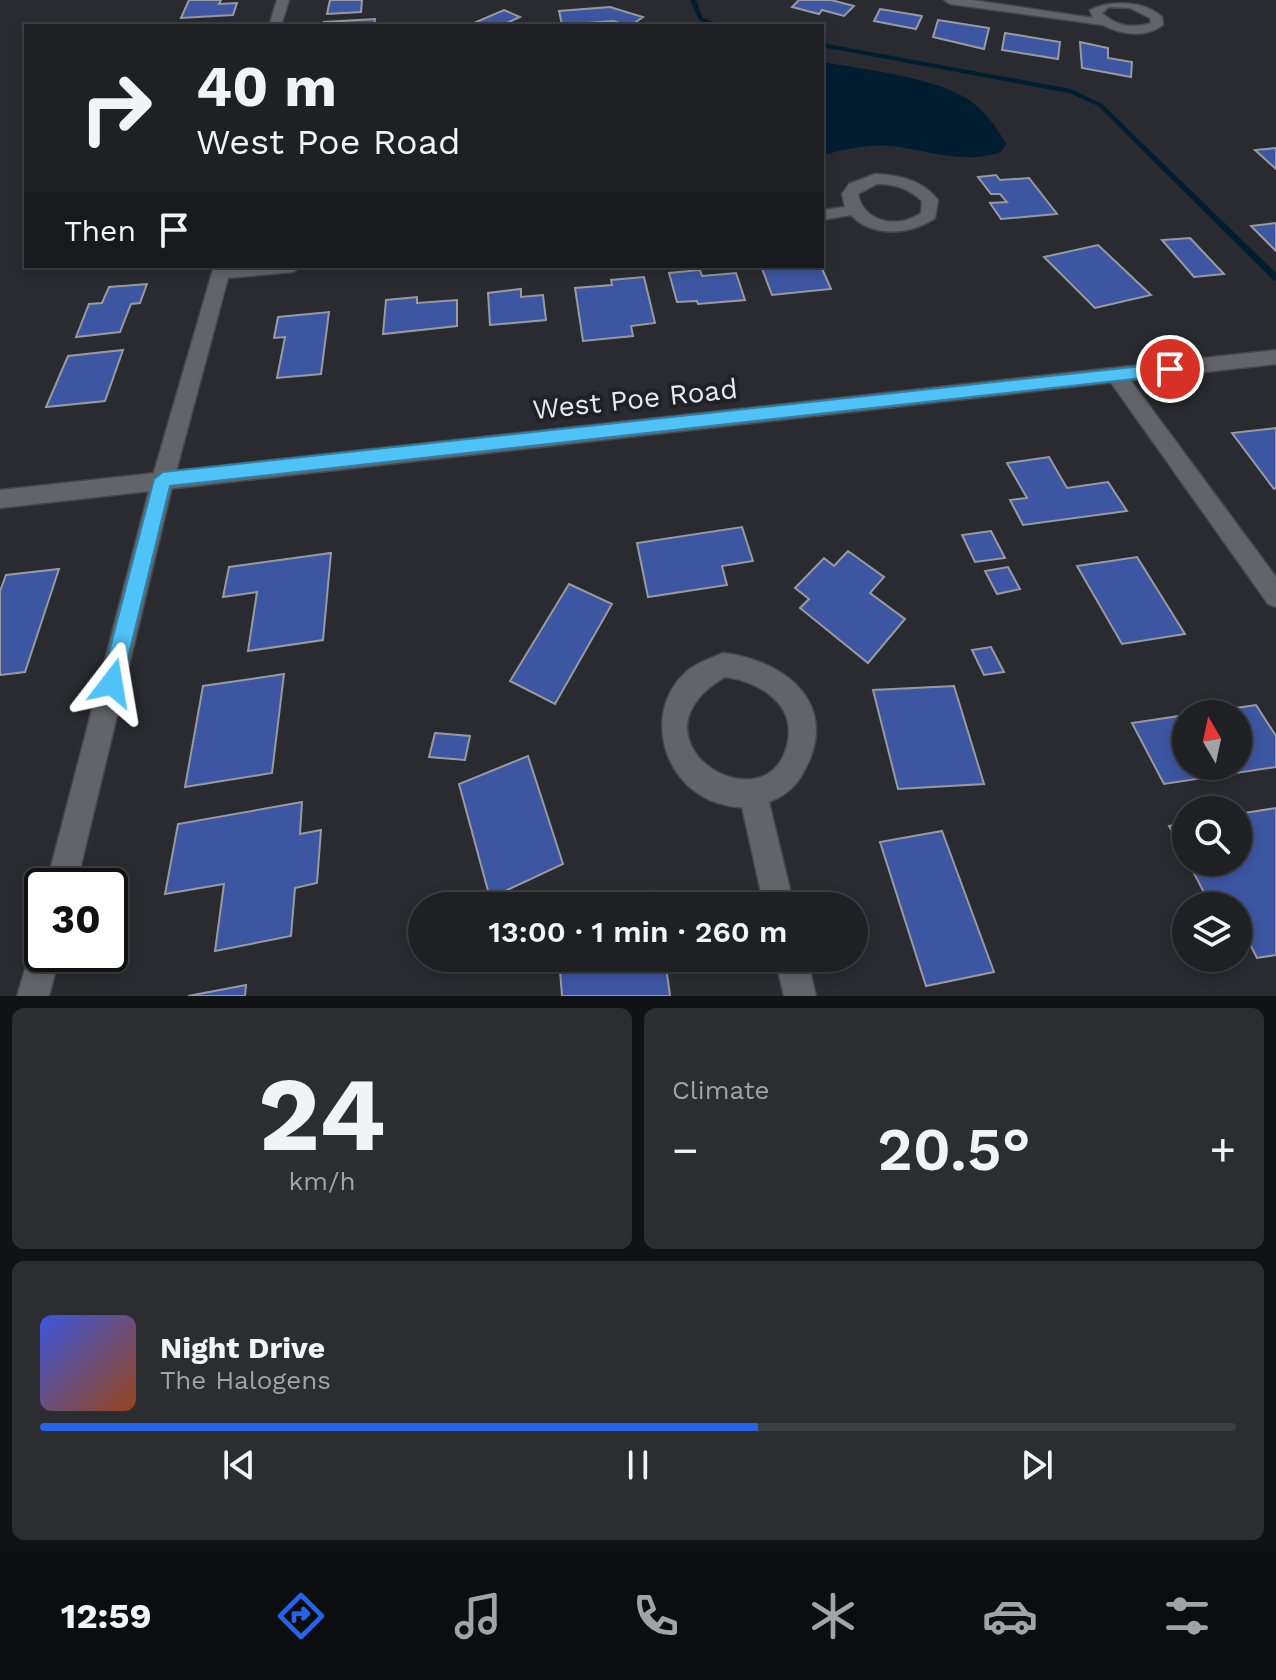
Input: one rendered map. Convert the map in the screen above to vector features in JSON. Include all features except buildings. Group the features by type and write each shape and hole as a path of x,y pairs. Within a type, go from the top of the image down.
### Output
{"street":[{"path":"276,24 283,0"},
{"path":"950,0 1105,22"},
{"path":"824,215 854,210 873,222 900,227 923,221 931,208 930,200 913,186 875,179 855,187 850,194 854,210"},
{"path":"66,868 163,479 223,269 246,268"},
{"name":"West Poe Road","path":"0,499 1276,357"},
{"path":"1116,375 1276,596"},
{"path":"723,665 762,671 778,682 792,698 800,717 802,737 798,757 788,775 772,788 753,794 729,793 707,785 689,769 677,748 673,725 677,703 687,685 704,672 723,665"},
{"path":"753,794 776,892"},
{"path":"33,996 39,972"},
{"path":"794,972 800,996"}],"water":[{"path":"824,62 896,75 952,91 984,113 1006,144 1001,152 972,157 881,146 824,155"}],"waterway":[{"path":"693,0 701,19 716,24"},
{"path":"824,45 1071,91 1100,105 1276,278"}],"route":[{"path":"112,683 163,479 1170,369"}]}
